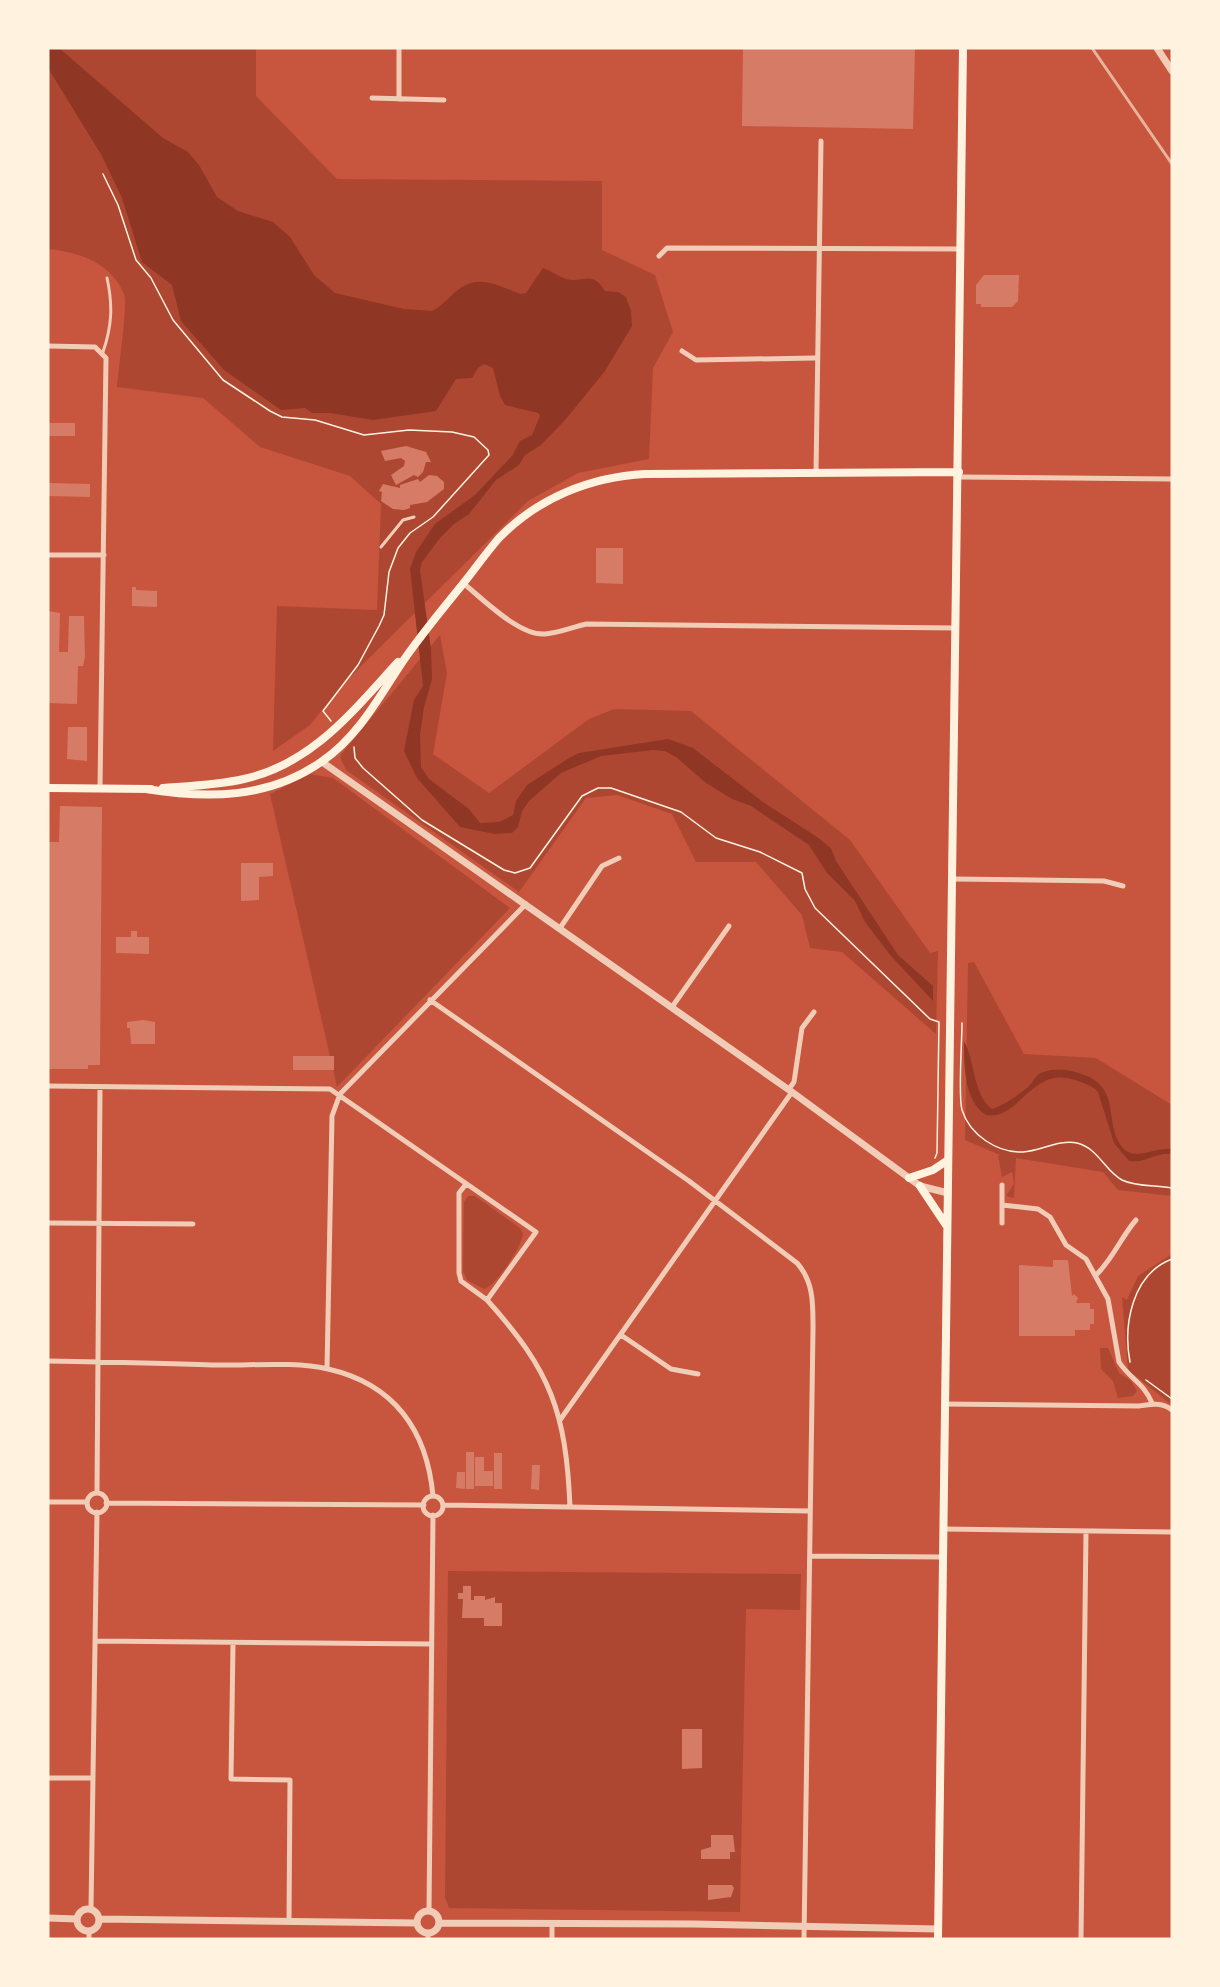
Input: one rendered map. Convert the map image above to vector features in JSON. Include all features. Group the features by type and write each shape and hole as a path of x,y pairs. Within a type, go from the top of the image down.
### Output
{"main road":[{"path":"938,1939 963,48"},
{"path":"48,788 146,789 200,796 238,794 271,786 322,762 363,721 413,646 495,543 520,518 560,494 592,482 645,474 959,474"},
{"path":"146,789 246,779 282,766 310,750 337,728 413,646"},
{"path":"310,750 322,762"},
{"path":"909,1178 933,1170 948,1160"},
{"path":"920,1186 947,1226"}],"street":[{"path":"399,48 399,99"},
{"path":"1157,48 1172,71"},
{"path":"372,98 444,100"},
{"path":"816,473 815,358 821,141"},
{"path":"659,256 667,248 961,249"},
{"path":"48,346 95,347 103,352 106,358 100,788"},
{"path":"682,351 696,360 815,358"},
{"path":"959,474 1172,479"},
{"path":"48,555 104,555"},
{"path":"464,583 529,633 545,634 586,624 956,628"},
{"path":"322,762 790,1090 920,1186 948,1193"},
{"path":"560,928 602,866 620,858"},
{"path":"952,879 1104,881 1123,886"},
{"path":"327,1369 332,1116 340,1094 525,904"},
{"path":"672,1007 729,926"},
{"path":"430,1000 715,1201 797,1263 807,1274 813,1301 804,1939"},
{"path":"560,1420 715,1201 790,1090 794,1083 802,1028 814,1012"},
{"path":"48,1086 326,1088 340,1094 538,1232 487,1300"},
{"path":"97,1493 100,1087"},
{"path":"466,1184 459,1193 459,1273 461,1281 487,1300 511,1327 535,1361 555,1399 567,1450 570,1507"},
{"path":"1002,1185 1002,1223"},
{"path":"1002,1205 1038,1209 1050,1217 1066,1245 1086,1259 1110,1305 1119,1362 1124,1370 1144,1386 1152,1403"},
{"path":"1096,1275 1105,1266 1123,1235 1136,1220"},
{"path":"48,1223 193,1224"},
{"path":"621,1335 671,1369 698,1374"},
{"path":"48,1361 327,1369 361,1379 398,1408 425,1448 432,1474 433,1496"},
{"path":"944,1404 1139,1406 1152,1403 1172,1410"},
{"path":"97,1493 104,1497 106,1503 103,1510 97,1512 89,1509 87,1502 90,1496 97,1493"},
{"path":"433,1496 441,1500 443,1505 439,1514 433,1515 427,1513 424,1505 425,1500 433,1496"},
{"path":"48,1502 87,1502"},
{"path":"106,1503 424,1505"},
{"path":"443,1505 810,1511"},
{"path":"91,1909 97,1512"},
{"path":"429,1911 433,1515"},
{"path":"942,1529 1172,1532"},
{"path":"1081,1939 1086,1532"},
{"path":"810,1556 942,1557"},
{"path":"95,1641 432,1644"},
{"path":"232,1643 231,1779 290,1780 289,1921"},
{"path":"48,1778 93,1778"},
{"path":"91,1909 97,1913 98,1926 89,1935 80,1928 77,1919 80,1912 91,1909"},
{"path":"429,1911 419,1916 417,1923 419,1929 428,1936 434,1932 439,1923"},
{"path":"429,1911 435,1914 439,1923"},
{"path":"48,1918 77,1919"},
{"path":"99,1919 417,1923"},
{"path":"439,1923 938,1929"},
{"path":"552,1925 552,1939"}],"lane":[{"path":"103,352 110,332 112,314 107,278"},
{"path":"381,546 403,520 414,517"}],"path":[{"path":"103,174 118,205 136,260 151,278 173,320 223,380 282,417 315,420 364,435 409,430 452,432 474,437 488,450"},
{"path":"493,865 515,873 530,868 582,796 598,788 611,788 681,812 717,838 760,852 802,873 805,889 815,908 824,918 930,1019 939,1022 937,1153 931,1165"},
{"path":"962,1023 962,1108 975,1131 989,1144 1017,1152 1030,1152 1066,1142 1077,1143 1101,1157 1117,1177 1125,1181 1172,1188"},
{"path":"1131,1369 1126,1334 1132,1306 1151,1272 1161,1263 1172,1259"},
{"path":"1146,1379 1172,1399"}],"shaded area":[{"path":"48,48 256,48 256,96 337,179 602,181 602,250 655,275 673,332 653,368 649,459 578,473 528,501 343,684 310,725 273,751 277,606 377,610 381,504 350,476 260,447 203,398 117,387 124,324 124,294 111,274 93,261 71,253 48,249"},
{"path":"48,48 59,48 163,138 188,152 199,165 217,197 238,211 273,222 290,237 314,275 335,293 404,309 432,311 469,283 492,283 521,294 526,293 543,268 566,279 591,279 600,284 605,291 618,292 626,297 631,311 632,326 605,371 566,419 541,445 525,455 519,465 496,480 469,514 440,538 422,562 420,570 431,649 432,679 424,707 420,735 421,767 429,779 469,809 480,823 499,822 513,815 516,801 527,785 579,753 668,739 693,748 763,802 831,848 836,861 898,955 933,986 933,1001 891,956 865,922 855,901 827,873 809,845 751,806 732,799 706,783 676,757 665,751 653,750 601,756 561,773 529,801 522,811 518,827 512,833 495,834 460,827 417,778 404,751 414,700 423,686 410,569 416,552 435,524 475,495 512,456 520,441 532,435 540,416 538,413 505,405 500,396 493,368 484,364 478,368 472,378 456,379 436,411 373,420 330,413 312,413 305,408 281,410 224,370 181,321 172,285 142,262 122,198 102,156 48,68"},
{"path":"440,635 447,673 433,754 489,793 589,719 614,709 691,711 850,840 930,953 938,951 936,1034 842,952 810,948 802,915 756,862 696,862 672,814 617,795 586,798 519,892 346,770 340,757 343,752"},
{"path":"310,774 333,778 510,908 337,1087 270,794"},
{"path":"974,962 1024,1054 1096,1058 1172,1105 1172,1196 1118,1190 1103,1172 1016,1158 1014,1198 1006,1196 1014,1184 1012,1172 1002,1177 998,1156 1000,1155 965,1140 968,963"},
{"path":"964,1041 981,1095 992,1109 1019,1094 1043,1072 1066,1070 1075,1072 1093,1079 1103,1088 1108,1098 1114,1131 1126,1151 1137,1154 1172,1149 1172,1154 1129,1161 1114,1143 1098,1092 1078,1081 1062,1078 1049,1080 1037,1085 1009,1110 998,1115 986,1115 973,1101 969,1092 965,1071"},
{"path":"468,1196 475,1196 520,1228 523,1234 508,1265 495,1281 484,1289 467,1280 463,1271 464,1202"},
{"path":"1172,1254 1172,1405 1128,1370 1122,1297 1127,1300 1138,1276"},
{"path":"1100,1348 1108,1348 1119,1373 1131,1381 1137,1391 1133,1396 1118,1398 1113,1381 1101,1369"},
{"path":"448,1571 801,1574 800,1610 746,1609 740,1912 449,1908 445,1897"}],"building":[{"path":"743,48 915,48 913,129 742,126"},
{"path":"984,275 1019,275 1018,301 1012,307 981,307 981,304 976,304 976,285"},
{"path":"48,423 75,423 75,436 48,436"},
{"path":"406,446 426,452 431,462 426,462 423,472 418,477 414,475 396,485 391,475 404,466 405,461 401,458 385,461 381,451"},
{"path":"429,475 437,476 444,482 444,489 427,502 410,505 410,508 404,510 393,509 381,501 382,492 379,491 383,484 400,488 400,485 418,479 420,482"},
{"path":"48,483 90,484 90,497 48,496"},
{"path":"596,548 623,548 623,584 596,583"},
{"path":"132,587 136,587 136,590 157,591 157,607 132,606"},
{"path":"48,611 60,613 59,652 68,652 69,616 84,616 85,657 83,666 78,666 77,704 48,703"},
{"path":"68,727 87,727 87,761 67,759"},
{"path":"60,806 102,807 100,1065 88,1065 88,1069 48,1069 48,842 59,842"},
{"path":"241,863 273,863 273,876 259,877 259,900 241,901"},
{"path":"131,931 137,931 137,937 149,937 149,954 116,953 116,937 131,937"},
{"path":"143,1020 155,1022 155,1044 131,1044 130,1028 127,1028 127,1022"},
{"path":"293,1056 334,1056 334,1070 293,1070"},
{"path":"1053,1260 1068,1260 1072,1296 1074,1294 1078,1298 1076,1303 1090,1303 1090,1309 1094,1309 1094,1324 1090,1324 1090,1330 1075,1330 1075,1336 1019,1336 1019,1265 1053,1267"},
{"path":"466,1452 474,1452 474,1489 466,1489"},
{"path":"494,1453 502,1453 502,1489 494,1489"},
{"path":"475,1457 484,1457 484,1471 493,1471 493,1486 475,1486"},
{"path":"532,1465 540,1465 539,1490 531,1489"},
{"path":"457,1472 465,1472 465,1489 456,1488"},
{"path":"463,1586 471,1586 471,1600 474,1600 474,1596 485,1596 485,1600 495,1597 495,1603 502,1603 502,1626 484,1626 484,1618 462,1618 463,1599 458,1599 458,1593 463,1593"},
{"path":"682,1729 702,1729 702,1768 682,1769"},
{"path":"711,1835 733,1835 735,1852 730,1852 730,1859 701,1859 701,1850 711,1847"},
{"path":"708,1885 732,1885 734,1888 731,1897 708,1900"}],"railway":[{"path":"1092,48 1172,164"}]}
